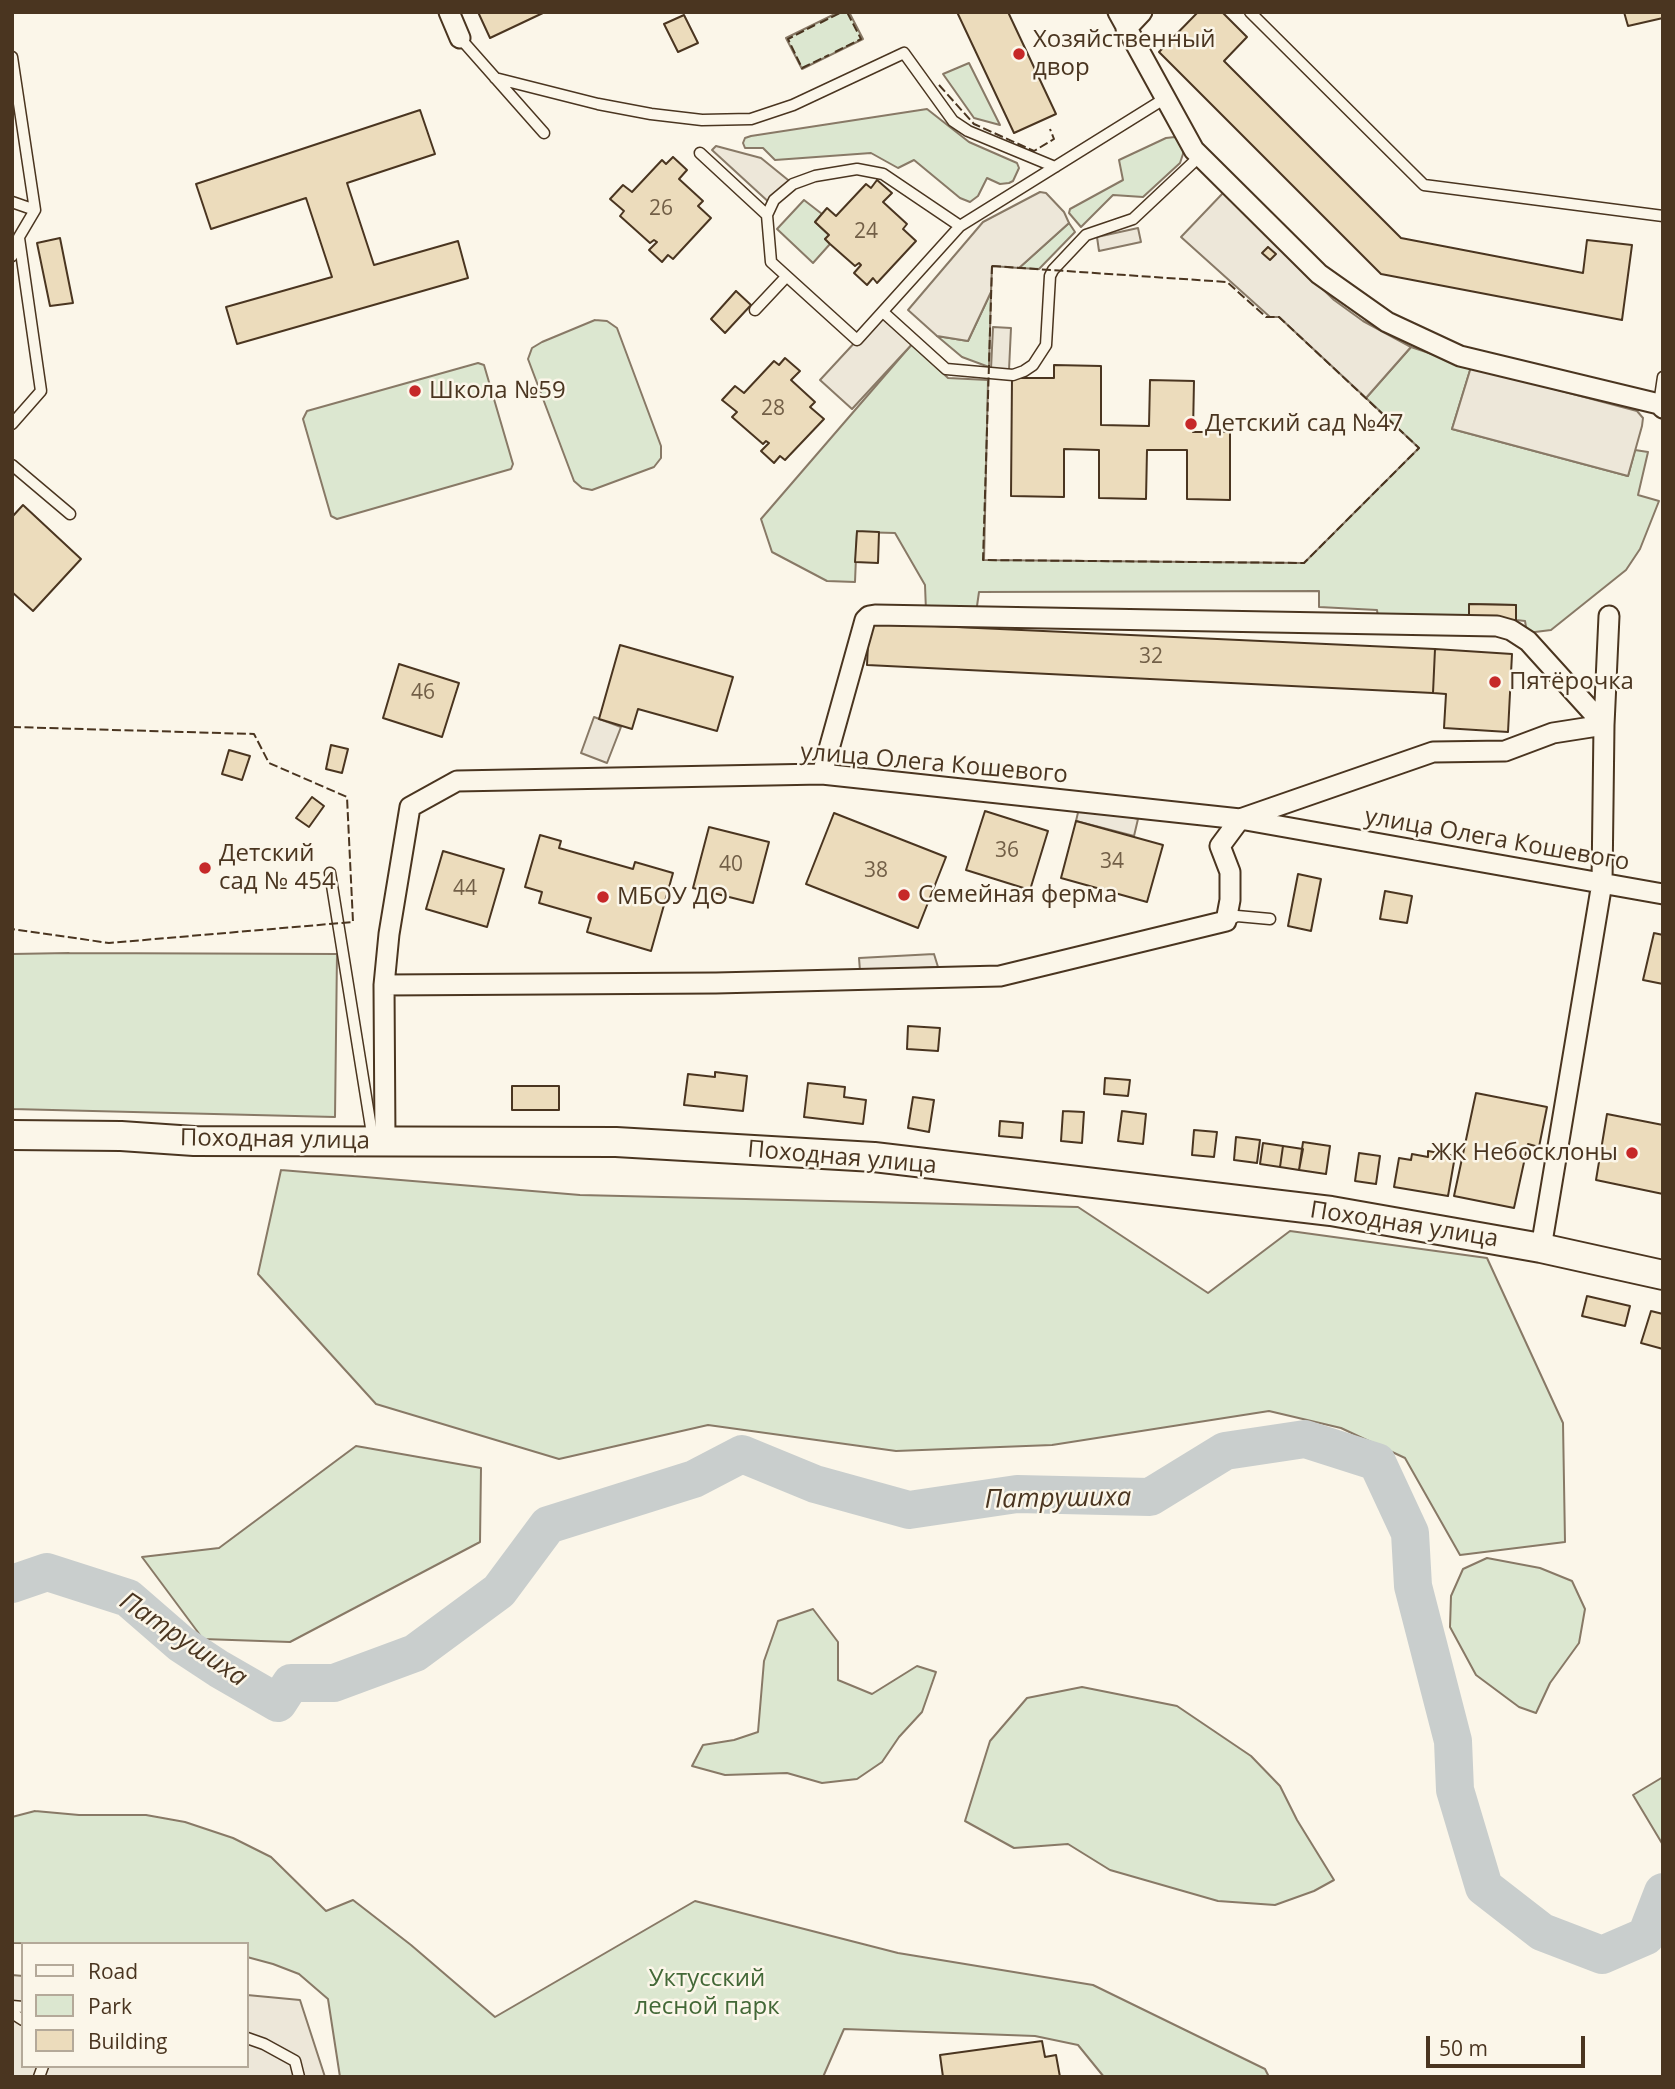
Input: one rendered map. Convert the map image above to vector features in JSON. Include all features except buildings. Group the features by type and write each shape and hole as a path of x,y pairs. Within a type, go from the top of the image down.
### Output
{"main road":[{"name":"Походная улица","path":"12,1135 121,1136 194,1141 616,1142 874,1157 1331,1211 1541,1248 1663,1275"}],"street":[{"path":"449,12 460,38"},
{"path":"1142,12 1122,21 1194,150 1319,275 1387,322 1460,356 1661,406"},
{"path":"822,774 865,620 875,615 1497,626 1511,630 1528,641 1604,726"},
{"path":"1541,1248 1602,883 1604,726 1609,616"},
{"path":"384,985 716,983 1000,976 1226,921 1230,900 1230,872 1220,846 1240,819 1433,752 1505,751 1553,733 1604,726"},
{"name":"улица Олега Кошевого","path":"379,1141 384,985 389,934 410,807 457,781 822,774 1240,819 1663,894"}],"lane":[{"path":"1250,12 1424,185 1663,216"},
{"path":"460,38 544,133"},
{"path":"495,78 598,104 651,114 702,120 751,119 793,105 904,53 953,121 968,131 1055,167"},
{"path":"12,57 35,209 12,256"},
{"path":"960,226 883,174 857,169 815,176 793,184 774,200 767,215 771,262 857,340 960,226 1164,99"},
{"path":"701,153 767,215"},
{"path":"883,312 946,369 1013,375 1024,371 1033,365 1046,345 1050,276 1053,270 1086,235 1133,219 1200,156"},
{"path":"12,202 35,209"},
{"path":"12,425 41,391 19,237"},
{"path":"755,310 786,277"},
{"path":"1661,406 1663,377"},
{"path":"12,465 70,514"},
{"path":"330,873 379,1141"},
{"path":"1226,921 1237,916 1270,919"},
{"path":"248,2038 295,2061 299,2077"}],"green space":[{"path":"839,12 849,12 863,39 802,69 786,38"},
{"path":"969,63 1000,125 974,118 943,74"},
{"path":"927,109 969,142 1017,163 1019,168 1013,181 1000,184 987,178 978,196 970,202 960,198 914,160 898,168 871,153 775,160 763,148 745,148 743,143 745,138 751,136"},
{"path":"1175,137 1183,148 1180,163 1143,197 1113,195 1081,227 1069,213 1070,209 1123,180 1119,160 1166,138"},
{"path":"804,200 822,214 815,222 829,235 825,239 830,244 813,263 777,229"},
{"path":"1069,223 1075,232 1039,269 1019,268"},
{"path":"991,292 989,367 962,357 937,336 968,341"},
{"path":"595,320 607,321 617,328 661,446 661,458 654,467 592,490 582,488 574,481 528,359 532,348 542,342"},
{"path":"912,344 948,378 988,380 984,560 1304,563 1419,448 1366,398 1411,347 1471,367 1452,429 1628,476 1635,450 1648,452 1638,495 1659,501 1640,549 1626,570 1551,630 1527,633 1525,621 1516,620 1516,605 1470,604 1469,619 1378,617 1377,610 1319,607 1319,591 979,592 976,613 926,611 925,585 895,533 857,532 855,582 827,581 772,552 761,519"},
{"path":"478,363 484,365 513,464 511,469 337,519 331,516 303,419 307,411"},
{"path":"12,954 337,954 335,1117 12,1109"},
{"path":"281,1170 580,1195 1078,1207 1208,1293 1290,1231 1487,1258 1563,1423 1565,1542 1460,1555 1405,1458 1341,1428 1269,1411 1052,1445 896,1451 708,1425 559,1459 376,1404 258,1274"},
{"path":"356,1446 481,1468 480,1542 290,1642 203,1639 142,1557 219,1548"},
{"path":"1487,1558 1540,1568 1572,1581 1585,1609 1579,1643 1550,1683 1536,1713 1519,1707 1476,1675 1450,1627 1451,1596 1463,1569"},
{"path":"813,1609 838,1642 838,1680 872,1694 917,1666 936,1672 922,1712 899,1737 882,1762 857,1779 822,1783 787,1773 725,1775 692,1766 703,1745 734,1740 758,1732 764,1661 778,1621"},
{"path":"1082,1687 1177,1706 1251,1756 1280,1786 1297,1820 1334,1880 1314,1891 1275,1905 1218,1901 1110,1870 1068,1844 1014,1848 965,1821 990,1741 1027,1698"},
{"path":"1663,1777 1663,1845 1633,1795"},
{"name":"Уктусский лесной парк","path":"35,1811 79,1815 146,1815 185,1822 233,1838 271,1857 326,1911 353,1900 411,1945 495,2017 695,1901 898,1953 1093,1985 1265,2069 1269,2077 1104,2077 1078,2045 1035,2036 844,2029 823,2077 340,2077 328,1999 299,1974 248,1957 248,1942 12,1943 12,1817"}],"shaded area":[{"path":"716,146 761,158 793,184 772,205 712,150"},
{"path":"1040,192 1046,193 1064,212 1069,223 1019,268 992,266 991,292 968,341 937,336 908,310 983,222"},
{"path":"1223,193 1334,300 1363,321 1411,347 1366,398 1279,317 1270,317 1181,237"},
{"path":"1138,228 1141,242 1099,251 1097,237"},
{"path":"883,312 915,341 852,409 820,380"},
{"path":"993,327 1011,328 1009,370 991,369"},
{"path":"1471,367 1637,411 1643,418 1642,426 1628,476 1452,429"},
{"path":"594,717 621,727 607,763 581,753"},
{"path":"1080,804 1138,819 1134,836 1076,821"},
{"path":"934,954 938,967 860,971 859,958"},
{"path":"12,1975 21,1976 21,2068 248,2068 248,1995 300,2000 325,2077 12,2077"}],"waterway":[{"name":"Патрушиха","path":"12,1584 47,1572 128,1598 181,1644 278,1703 291,1683 334,1683 415,1653 499,1591 548,1525 694,1479 742,1454 815,1484 909,1510 1017,1494 1150,1497 1225,1451 1305,1439 1377,1462 1410,1533 1413,1586 1453,1741 1455,1790 1484,1887 1542,1932 1602,1955 1646,1936 1663,1892"}],"fence":[{"path":"820,23 842,12"},
{"path":"835,52 861,39 847,12"},
{"path":"815,25 788,39 802,68 829,55"},
{"path":"939,85 974,124 1034,151 1054,139 1050,129"},
{"path":"992,266 1227,282 1266,317 1279,317 1419,448 1304,563 983,560 992,266"},
{"path":"12,727 254,734 269,763 347,797 353,922 109,943 12,929"}],"place":[{"name":"Хозяйственный двор","path":"1019,54"},
{"name":"Школа №59","path":"415,391"},
{"name":"Детский сад №47","path":"1191,424"},
{"name":"Пятёрочка","path":"1495,682"},
{"name":"Детский сад № 454","path":"205,868"},
{"name":"Семейная ферма","path":"904,895"},
{"name":"МБОУ ДО","path":"603,897"},
{"name":"ЖК Небосклоны","path":"1632,1153"}]}
